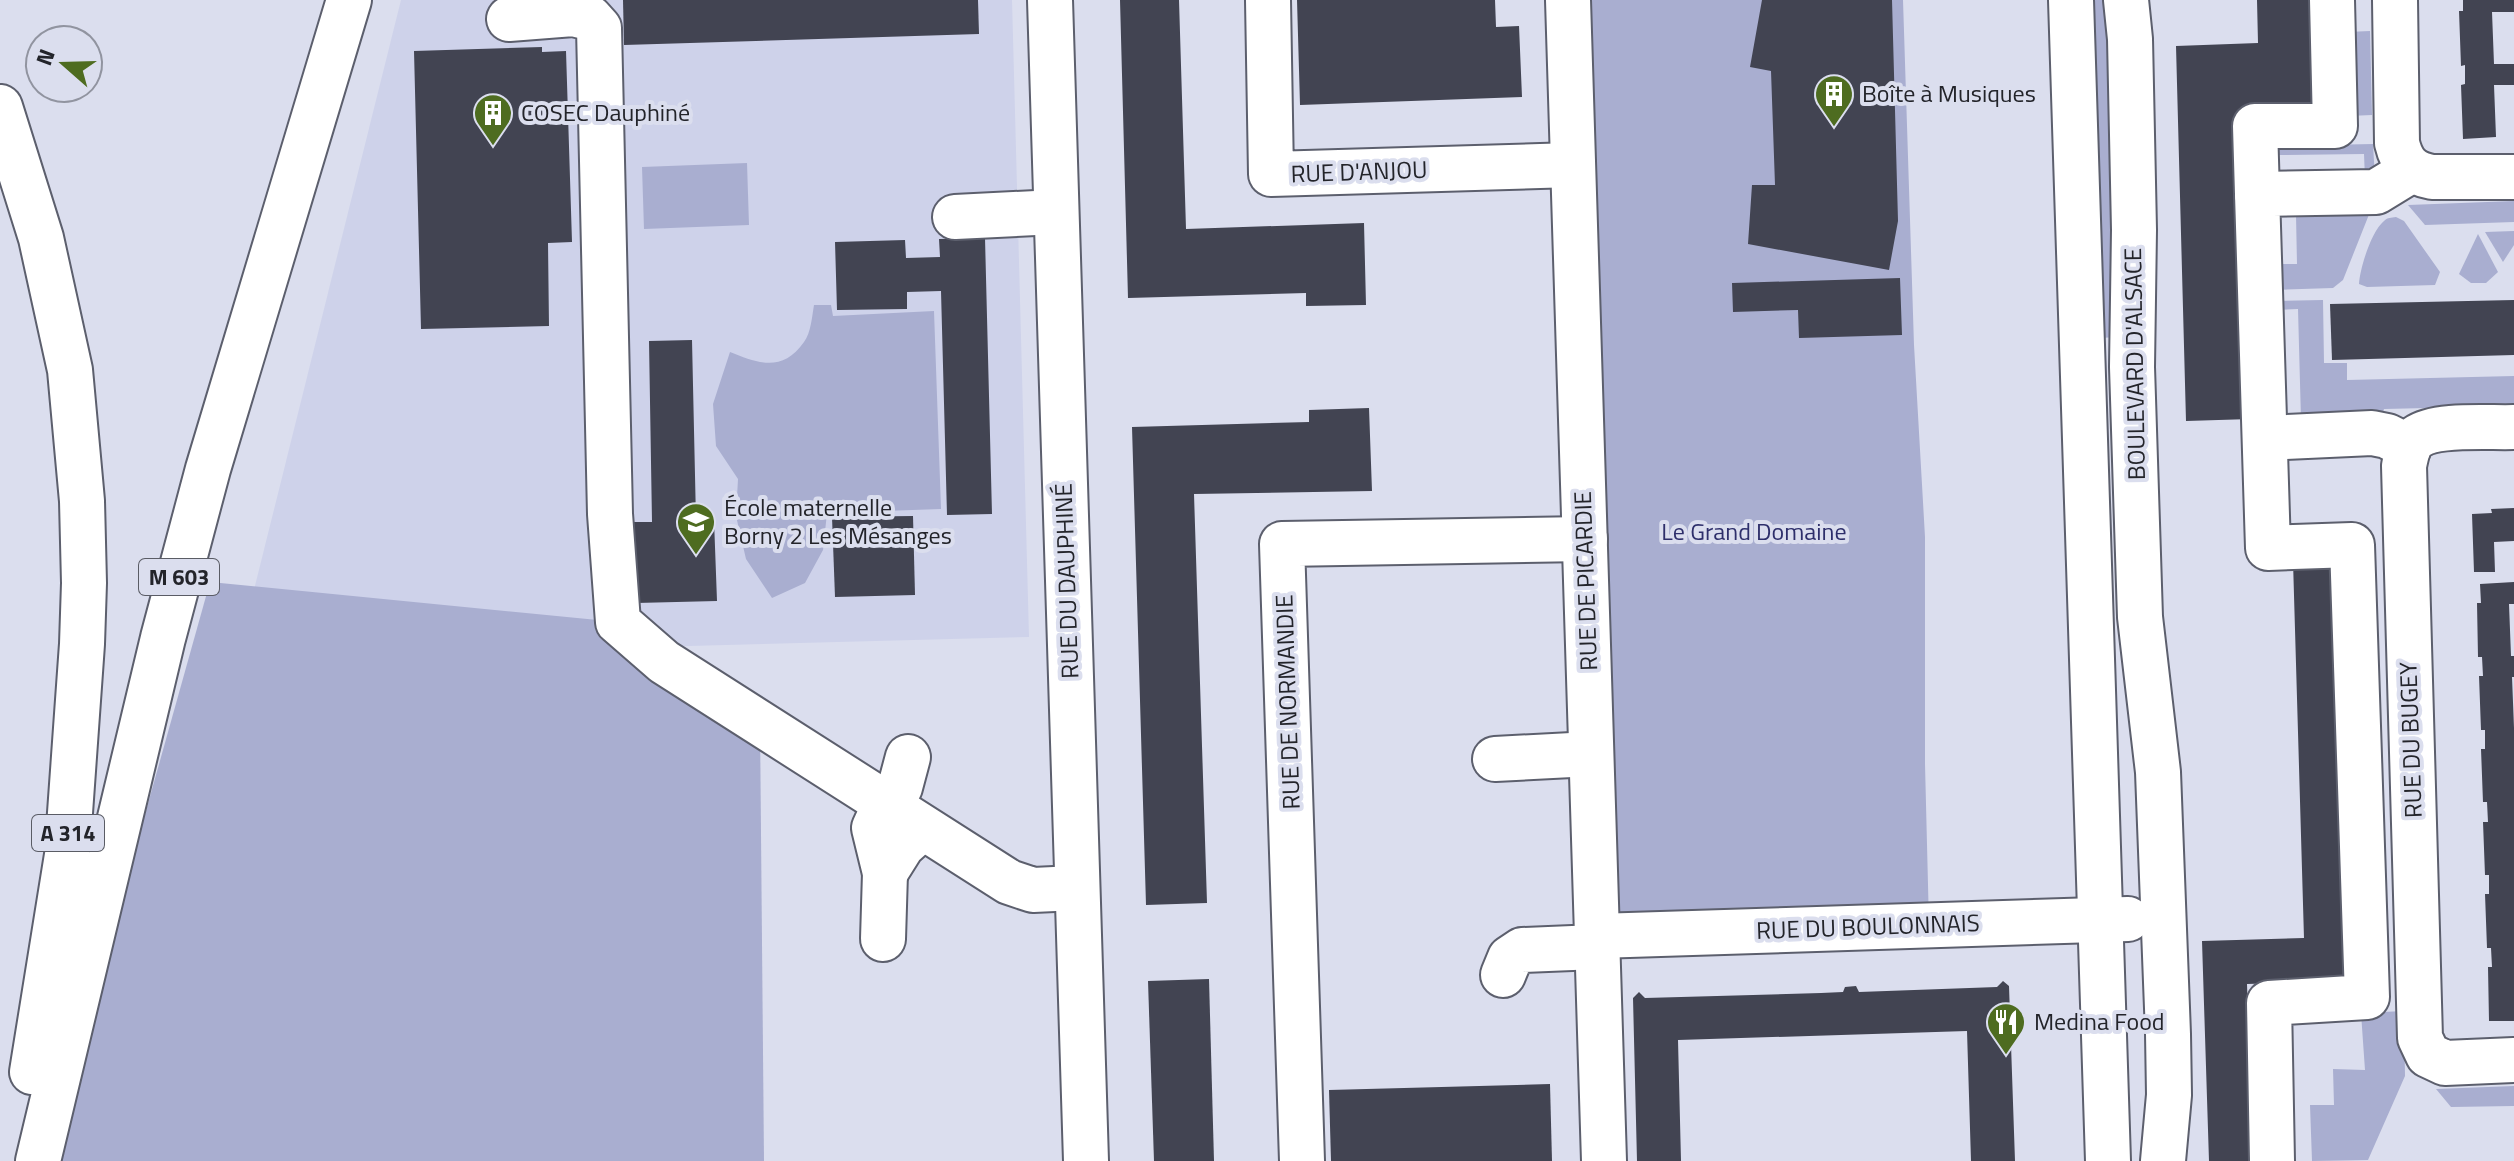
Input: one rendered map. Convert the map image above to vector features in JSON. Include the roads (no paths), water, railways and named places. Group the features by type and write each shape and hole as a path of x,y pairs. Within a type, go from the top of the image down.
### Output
{"main road":[{"name":"M 603","path":"38,1161 163,638 204,484 349,0"},
{"name":"RUE DU DAUPHINÉ","path":"1050,0 1086,1161"},
{"name":"RUE D'ANJOU","path":"1268,0 1271,174 1573,165"},
{"name":"RUE DE PICARDIE","path":"1568,0 1604,1161"},
{"path":"2071,0 2120,919 2108,1161"},
{"name":"BOULEVARD D'ALSACE","path":"2126,0 2130,39 2134,230 2132,367 2140,617 2158,772 2168,1034 2169,1095 2163,1154"},
{"path":"2272,1161 2269,1003 2367,997 2352,545 2268,548 2255,126 2335,126 2332,9 2395,8 2397,143 2400,155 2419,175 2514,177"},
{"path":"509,19 573,14 590,18 599,28 610,514 618,622 664,662 1009,882 1033,890 1076,888"},
{"name":"A 314","path":"0,107 41,238 70,370 82,501 84,569 82,644 67,855 18,1161"},
{"path":"2257,194 2376,192 2412,170"},
{"path":"955,217 1056,212"},
{"path":"2265,438 2372,433 2387,436 2409,447 2414,439 2431,431 2514,427"},
{"name":"RUE DU BUGEY","path":"2409,447 2404,474 2420,1038 2428,1055 2445,1063 2514,1060"},
{"name":"RUE DE NORMANDIE","path":"1302,1161 1282,544 1585,539"},
{"name":"BOULEVARD D'ALSACE","path":"2152,727 2120,919 2163,1154"},
{"path":"1495,759 1591,754"},
{"path":"883,939 885,873 902,846 900,787 908,757"},
{"name":"RUE DU BOULONNAIS","path":"1503,975 1510,958 1522,950 1597,942 2120,919"}],"place":[{"name":"Boîte à Musiques","path":"1834,128"},
{"name":"COSEC Dauphiné","path":"493,147"},
{"name":"École maternelle Borny 2 Les Mésanges","path":"696,556"},
{"name":"Medina Food","path":"2006,1056"}],"park label":[{"name":"Le Grand Domaine","path":"1754,532"}]}
